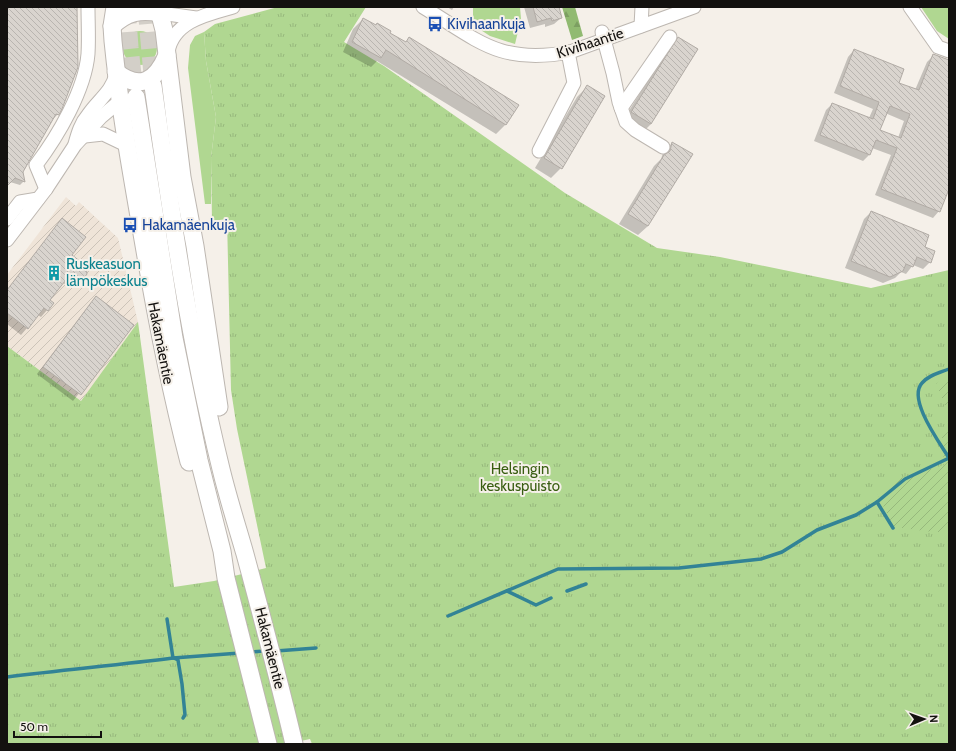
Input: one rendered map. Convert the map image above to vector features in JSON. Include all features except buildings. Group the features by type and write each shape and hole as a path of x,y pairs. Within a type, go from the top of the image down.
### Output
{"main road":[{"name":"Hakamäentie","path":"115,7 112,26 116,72 128,99 199,460 222,551 226,578 268,744"},
{"path":"112,26 126,15 134,12 142,10 159,10"},
{"name":"Hakamäentie","path":"159,10 167,56 182,177 195,246 216,391 230,468 232,506"},
{"path":"128,99 150,84 167,56"},
{"path":"116,72 130,81 150,84"},
{"name":"Hakamäentie","path":"150,84 193,336 208,414 294,743"},
{"name":"Hakamäentie","path":"128,99 126,145 170,391 212,551 226,578"}],"street":[{"path":"42,194 36,165 55,139 67,117 84,73 88,54 88,7"},
{"path":"167,56 172,39 196,18 233,7"},
{"name":"Kivihaantie","path":"423,7 485,46 500,52 532,56 551,56 568,52 603,36 641,26 694,7"},
{"path":"641,26 642,7"},
{"path":"910,7 938,47 949,51"},
{"path":"159,10 196,18"},
{"path":"603,36 621,108 626,122 634,130 663,147"},
{"path":"621,108 670,37"},
{"path":"538,151 574,83 568,52"},
{"path":"75,145 84,120 114,84 116,72"},
{"path":"7,240 42,194 75,145 101,118 128,99"},
{"path":"85,136 103,134 111,136 126,145"},
{"path":"7,207 42,194"},
{"path":"7,219 20,202"},
{"path":"191,417 208,414"}],"shaded area":[{"path":"66,197 76,206 79,202 118,238 138,322 81,401 7,346 7,275"}],"green space":[{"name":"Helsingin keskuspuisto","path":"278,7 366,7 344,42 384,66 565,193 657,248 720,257 871,288 949,270 949,744 312,744 310,739 287,744 7,744 7,346 81,401 138,322 174,587 214,581 266,568 237,429 231,390 227,219 212,221 211,158 216,117 206,61 204,32 215,24"},
{"path":"473,7 520,7 521,19 515,44 490,36 473,25"},
{"path":"562,7 575,7 583,36 572,40"},
{"path":"921,7 949,7 949,39 937,31"},
{"path":"143,31 152,36 156,41 156,55 152,60 147,64 137,65 133,64 124,55 123,45 124,41 133,32"},
{"path":"204,32 206,61 216,117 211,158 211,204 205,204 188,68 190,45 195,36"},
{"path":"949,374 949,415 936,384"},
{"path":"949,428 949,532 933,532 894,527 877,494 894,480 944,465 942,436"}],"waterway":[{"path":"949,369 934,374 928,378 922,383 918,390 919,399 926,421 949,458"},
{"path":"448,616 558,569 679,568 761,559 782,552 817,530 856,515 877,502 905,479 949,458"},
{"path":"877,502 893,528"},
{"path":"567,591 586,584"},
{"path":"507,591 536,605 551,598"},
{"path":"7,677 173,658 167,619"},
{"path":"276,651 316,648"},
{"path":"251,652 265,651"},
{"path":"173,658 240,653"},
{"path":"174,658 178,660 182,684 185,715 183,718"}],"tunnel":[{"path":"127,7 135,94"},
{"path":"146,7 153,86"}],"place":[{"name":"Kivihaankuja","path":"435,24"},
{"name":"Hakamäenkuja","path":"130,225"},
{"name":"Ruskeasuon lämpökeskus","path":"54,273"}]}
